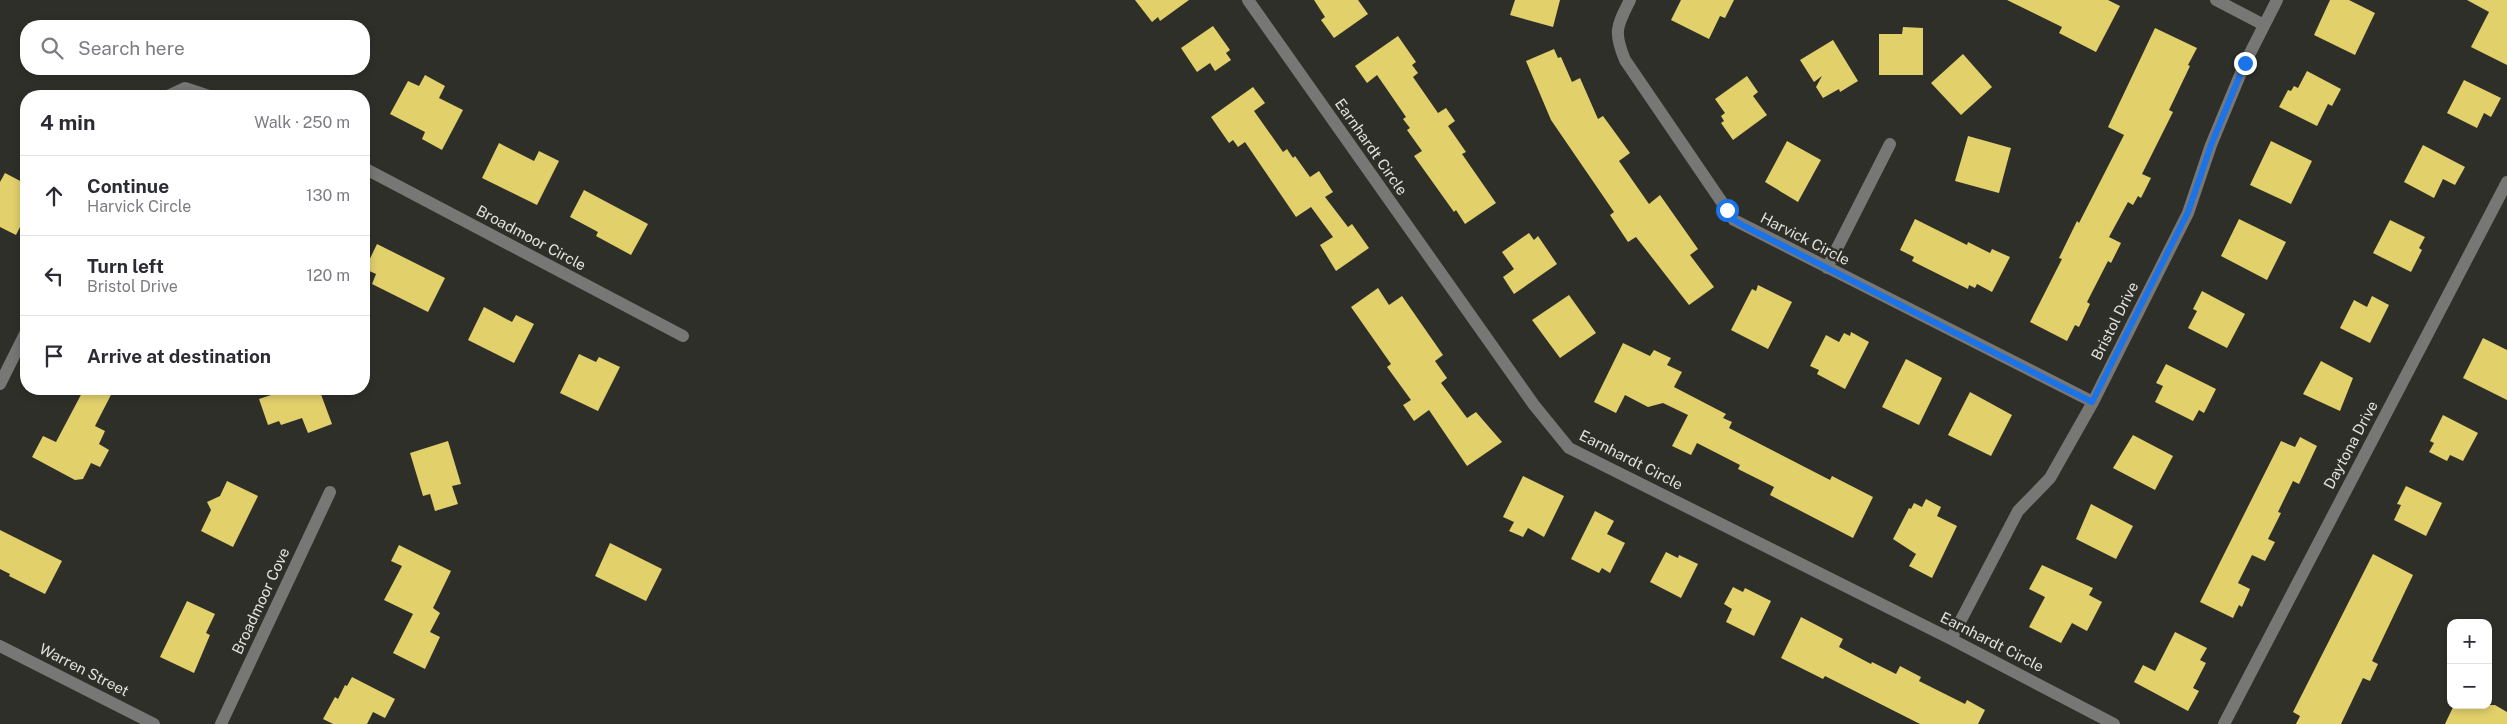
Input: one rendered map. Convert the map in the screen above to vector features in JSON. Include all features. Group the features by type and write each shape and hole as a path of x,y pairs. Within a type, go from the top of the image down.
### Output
{"street":[{"name":"Earnhardt Circle","path":"1248,0 1534,405 1569,448 1951,639 2114,724"},
{"name":"Harvick Circle","path":"1630,0 1618,25 1618,44 1625,60 1734,220 2092,402"},
{"path":"2216,0 2264,25"},
{"name":"Bristol Drive","path":"1951,639 2018,511 2050,478 2092,402 2188,212 2211,145 2245,63 2276,0"},
{"path":"1827,268 1890,144"},
{"name":"Broadmoor Circle","path":"370,171 684,336"},
{"name":"Daytona Drive","path":"2224,724 2507,182"},
{"path":"0,384 20,344"},
{"name":"Broadmoor Cove","path":"221,724 330,492"},
{"name":"Warren Street","path":"0,646 154,724"}],"building":[{"path":"1135,0 1189,0 1160,21 1158,17 1152,22"},
{"path":"1314,0 1358,0 1368,14 1334,38 1321,20 1325,17"},
{"path":"1515,0 1560,0 1553,27 1510,15"},
{"path":"1681,0 1734,0 1725,18 1720,16 1709,39 1671,20"},
{"path":"2007,0 2108,0 2120,6 2096,52 2059,33 2062,27"},
{"path":"2330,0 2349,0 2375,13 2355,55 2314,35"},
{"path":"2467,0 2507,0 2507,65 2471,47 2489,12"},
{"path":"1213,26 1230,50 1226,53 1231,60 1215,71 1210,63 1197,72 1181,48"},
{"path":"1903,27 1923,28 1923,75 1879,75 1879,34 1902,34"},
{"path":"2155,28 2197,48 2169,110 2173,112 2142,174 2151,178 2141,198 2138,196 2133,205 2128,202 2109,237 2121,243 2111,263 2108,261 2087,302 2090,304 2079,327 2075,325 2067,341 2030,322 2062,259 2059,258 2077,221 2079,223 2124,135 2108,127"},
{"path":"1398,36 1416,62 1412,65 1418,73 1413,77 1438,113 1446,108 1455,121 1448,126 1466,152 1462,154 1496,203 1465,224 1456,210 1454,212 1414,156 1422,151 1407,130 1410,128 1403,119 1406,117 1377,75 1367,83 1355,66"},
{"path":"1833,40 1858,81 1840,92 1839,89 1823,98 1816,87 1822,76 1814,82 1800,60"},
{"path":"1554,49 1558,58 1561,57 1572,82 1580,78 1598,119 1603,116 1630,153 1619,161 1649,204 1660,195 1698,249 1690,255 1714,287 1689,305 1636,237 1628,242 1610,215 1614,212 1551,120 1526,61"},
{"path":"1963,54 1992,87 1961,115 1931,83"},
{"path":"2307,71 2341,89 2332,106 2328,104 2317,126 2279,107 2288,90 2291,91 2294,86 2298,88"},
{"path":"425,75 445,86 439,98 463,110 442,150 422,139 425,132 390,114 408,81 419,86"},
{"path":"1747,76 1758,92 1753,96 1767,115 1733,140 1721,123 1724,121 1721,116 1725,113 1715,99"},
{"path":"2464,80 2501,98 2491,117 2484,113 2477,128 2447,113"},
{"path":"1253,87 1265,103 1254,111 1283,152 1287,149 1293,158 1295,156 1310,177 1319,171 1333,192 1325,197 1348,227 1352,224 1369,248 1336,271 1320,245 1333,237 1311,207 1296,217 1245,142 1238,147 1233,140 1229,143 1211,117"},
{"path":"1968,136 2011,148 1999,193 1955,181"},
{"path":"1787,141 1821,160 1798,202 1765,182"},
{"path":"2271,141 2312,161 2291,204 2250,185"},
{"path":"499,143 534,161 539,151 559,161 537,205 482,178"},
{"path":"2423,145 2465,167 2455,185 2443,179 2434,198 2404,182"},
{"path":"5,173 20,181 20,227 16,235 0,227 0,182"},
{"path":"584,190 648,224 631,255 596,236 598,232 570,217"},
{"path":"1915,219 1967,245 1968,242 1990,253 1992,249 2010,257 1992,292 1977,284 1975,288 1969,285 1968,289 1912,261 1914,257 1900,250"},
{"path":"2239,219 2286,242 2267,280 2221,256"},
{"path":"2390,220 2425,237 2419,248 2422,250 2411,272 2373,253"},
{"path":"1529,233 1534,240 1538,236 1557,264 1514,294 1503,277 1514,269 1502,252"},
{"path":"377,244 445,278 428,312 372,284 376,274 370,271 370,259"},
{"path":"1758,285 1792,302 1768,349 1731,330 1752,289 1756,291"},
{"path":"1378,288 1389,305 1402,296 1443,355 1435,361 1447,378 1441,383 1467,418 1476,412 1502,442 1467,466 1429,410 1414,421 1403,405 1411,400 1387,367 1391,364 1351,307"},
{"path":"2202,291 2245,314 2227,348 2188,328 2197,311 2193,309"},
{"path":"1569,295 1596,333 1560,358 1532,320"},
{"path":"2372,296 2389,305 2370,343 2340,328 2354,300 2367,307"},
{"path":"484,307 512,322 516,315 534,324 514,363 468,340"},
{"path":"1851,332 1869,342 1845,389 1817,374 1819,370 1810,366 1826,335 1839,342 1844,333 1850,336"},
{"path":"2483,338 2507,350 2507,400 2463,378"},
{"path":"1623,343 1650,356 1654,350 1671,358 1667,365 1682,372 1674,387 1726,414 1723,418 1732,422 1729,428 1830,480 1832,476 1873,497 1853,538 1770,495 1774,487 1738,469 1740,465 1697,443 1691,455 1672,446 1688,415 1663,403 1648,407 1625,395 1616,413 1594,402"},
{"path":"579,354 596,362 599,357 620,367 598,411 560,393"},
{"path":"1906,359 1942,378 1919,425 1882,407"},
{"path":"2321,361 2353,378 2340,411 2303,394"},
{"path":"2166,364 2216,389 2204,413 2199,410 2193,421 2155,402 2163,386 2156,383"},
{"path":"1970,392 2012,415 1991,456 1948,435"},
{"path":"81,395 111,395 95,426 105,431 99,444 109,450 100,467 91,463 83,479 75,480 32,457 43,436 56,442"},
{"path":"271,395 321,395 332,424 308,433 302,418 281,425 279,421 268,425 259,399"},
{"path":"2443,415 2478,433 2463,461 2450,455 2447,461 2429,452 2434,443 2430,441"},
{"path":"2133,435 2173,456 2155,490 2113,468"},
{"path":"2300,437 2317,446 2299,484 2293,481 2278,512 2281,513 2268,539 2275,542 2265,561 2252,555 2238,583 2250,589 2242,607 2239,605 2233,618 2200,602 2281,441 2295,447"},
{"path":"448,441 461,484 452,486 458,504 435,511 430,494 423,496 410,453"},
{"path":"1523,476 1564,496 1544,537 1528,528 1523,537 1509,531 1514,522 1503,517"},
{"path":"227,481 258,496 233,547 201,531 211,510 207,502 220,496"},
{"path":"2406,486 2442,503 2426,536 2394,520 2401,505 2397,504"},
{"path":"1926,499 1941,507 1937,516 1957,526 1932,578 1909,566 1916,554 1893,539 1909,508 1911,509 1914,503 1922,507"},
{"path":"2091,504 2133,526 2116,559 2076,539"},
{"path":"1595,511 1614,521 1607,534 1625,543 1610,573 1602,568 1599,573 1571,559"},
{"path":"0,530 62,561 45,594 9,576 10,574 0,569"},
{"path":"610,543 662,569 646,601 595,576"},
{"path":"399,545 451,571 433,608 440,613 430,632 440,637 425,669 393,653 413,614 384,600 402,566 391,561"},
{"path":"1666,552 1678,558 1679,555 1698,564 1681,598 1650,582"},
{"path":"2373,554 2413,575 2372,661 2378,664 2370,681 2363,678 2341,724 2296,724 2300,716 2293,712"},
{"path":"2042,565 2093,588 2089,595 2102,602 2087,631 2072,623 2061,643 2029,627 2045,597 2029,589"},
{"path":"1733,587 1743,592 1745,588 1771,601 1754,636 1726,622 1732,609 1724,604"},
{"path":"187,601 215,614 206,633 210,635 194,673 160,657"},
{"path":"1801,617 1843,639 1839,647 1871,664 1872,662 1896,674 1900,666 1921,677 1919,681 1965,704 1967,700 1985,710 1978,724 1920,724 1825,676 1823,679 1781,658"},
{"path":"2175,632 2207,648 2200,660 2206,663 2193,688 2199,691 2188,711 2134,682 2143,665 2155,671"},
{"path":"352,677 395,699 385,718 373,712 367,724 333,724 323,719 335,697 338,699 345,685 347,686"},
{"path":"2492,705 2495,705 2507,712 2507,724 2445,724 2452,709 2492,709"}],"route":[{"path":"1727,210 1734,220 1744,226 2092,402 2188,212 2202,176 2211,145 2245,63"}]}
